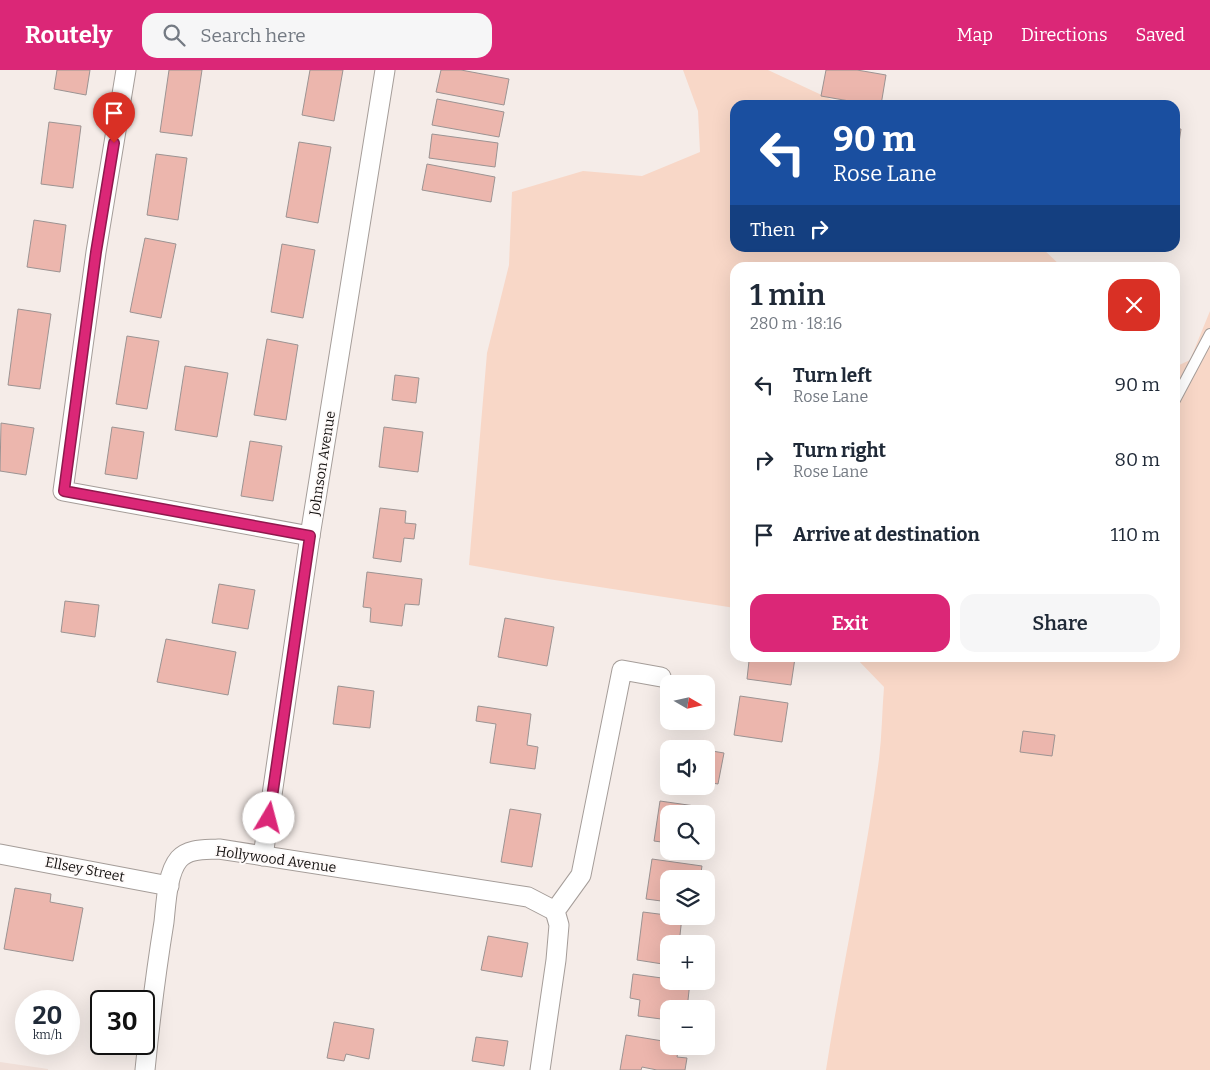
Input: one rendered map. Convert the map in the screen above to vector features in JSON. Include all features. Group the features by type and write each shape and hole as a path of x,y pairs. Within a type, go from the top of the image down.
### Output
{"street":[{"path":"126,70 96,252 64,491 310,536"},
{"name":"Johnson Avenue","path":"263,856 310,536 385,70"},
{"path":"540,1070 556,960 559,925 555,911 581,875 622,670 660,677"},
{"name":"Hollywood Avenue","path":"145,1070 156,974 169,886 173,869 180,859 190,852 219,850 528,897 555,911"},
{"name":"Ellsey Street","path":"0,854 169,886"}],"lane":[{"path":"1180,391 1210,334"}],"shaded area":[{"path":"683,70 768,70 832,100 730,100 730,252 1046,252 1057,262 730,262 730,607 469,565 487,353 509,265 512,192 583,171 642,176 700,152 698,111"},
{"path":"1210,311 1210,1070 826,1070 874,798 881,741 884,687 860,662 1180,662 1180,365 1190,360"},
{"path":"0,1062 48,1069 48,1070 0,1070"}],"building":[{"path":"57,70 90,70 86,95 54,89"},
{"path":"169,70 202,70 192,136 160,132"},
{"path":"310,70 343,70 334,121 302,115"},
{"path":"441,70 461,70 509,79 504,105 436,92"},
{"path":"826,70 857,70 886,75 882,100 844,100 821,96"},
{"path":"437,99 504,112 499,137 432,125"},
{"path":"49,122 81,126 73,188 41,184"},
{"path":"432,134 498,143 495,167 429,158"},
{"path":"299,142 331,147 318,223 286,217"},
{"path":"156,154 187,158 178,220 147,215"},
{"path":"427,164 495,177 491,202 422,190"},
{"path":"34,220 66,225 60,272 27,267"},
{"path":"145,238 176,244 161,318 130,312"},
{"path":"282,244 315,250 303,318 271,312"},
{"path":"18,309 51,314 40,389 8,385"},
{"path":"127,336 159,341 147,409 116,404"},
{"path":"267,339 298,345 286,420 254,415"},
{"path":"185,366 228,373 217,437 175,430"},
{"path":"395,375 419,378 416,403 392,400"},
{"path":"1,423 34,428 26,475 0,471"},
{"path":"112,427 144,432 137,479 105,474"},
{"path":"384,427 423,432 418,472 379,467"},
{"path":"250,441 282,446 273,501 241,496"},
{"path":"380,508 406,511 405,523 416,524 414,539 404,538 401,562 373,558"},
{"path":"367,572 422,579 419,605 405,604 402,626 370,622 371,608 363,607"},
{"path":"219,584 255,590 248,629 212,623"},
{"path":"65,601 99,605 95,637 61,632"},
{"path":"505,618 554,627 547,666 498,657"},
{"path":"166,639 236,652 228,695 157,682"},
{"path":"749,662 794,662 791,685 747,679"},
{"path":"338,686 374,691 370,728 333,724"},
{"path":"740,696 788,703 782,742 734,735"},
{"path":"478,706 531,714 527,745 538,747 535,769 490,763 496,724 476,721"},
{"path":"1023,731 1055,735 1052,756 1020,752"},
{"path":"715,752 724,753 718,784 715,784"},
{"path":"660,801 688,805 660,805 660,842 654,841"},
{"path":"510,809 541,814 532,867 501,862"},
{"path":"652,859 702,866 701,870 660,870 660,901 646,899"},
{"path":"15,888 51,894 50,902 83,908 73,961 4,949"},
{"path":"643,912 660,914 660,925 681,925 680,935 660,935 660,964 637,960"},
{"path":"488,936 528,943 522,977 481,970"},
{"path":"633,974 660,978 660,990 689,990 688,1000 660,1000 660,1019 638,1016 640,1000 630,998"},
{"path":"334,1022 374,1029 369,1059 346,1054 344,1061 327,1058"},
{"path":"626,1035 660,1041 660,1055 677,1055 677,1057 687,1058 685,1070 657,1070 642,1067 641,1070 620,1070"},
{"path":"476,1037 508,1041 504,1066 472,1061"}],"route":[{"path":"114,143 96,252 64,491 310,536 269,818"}]}
